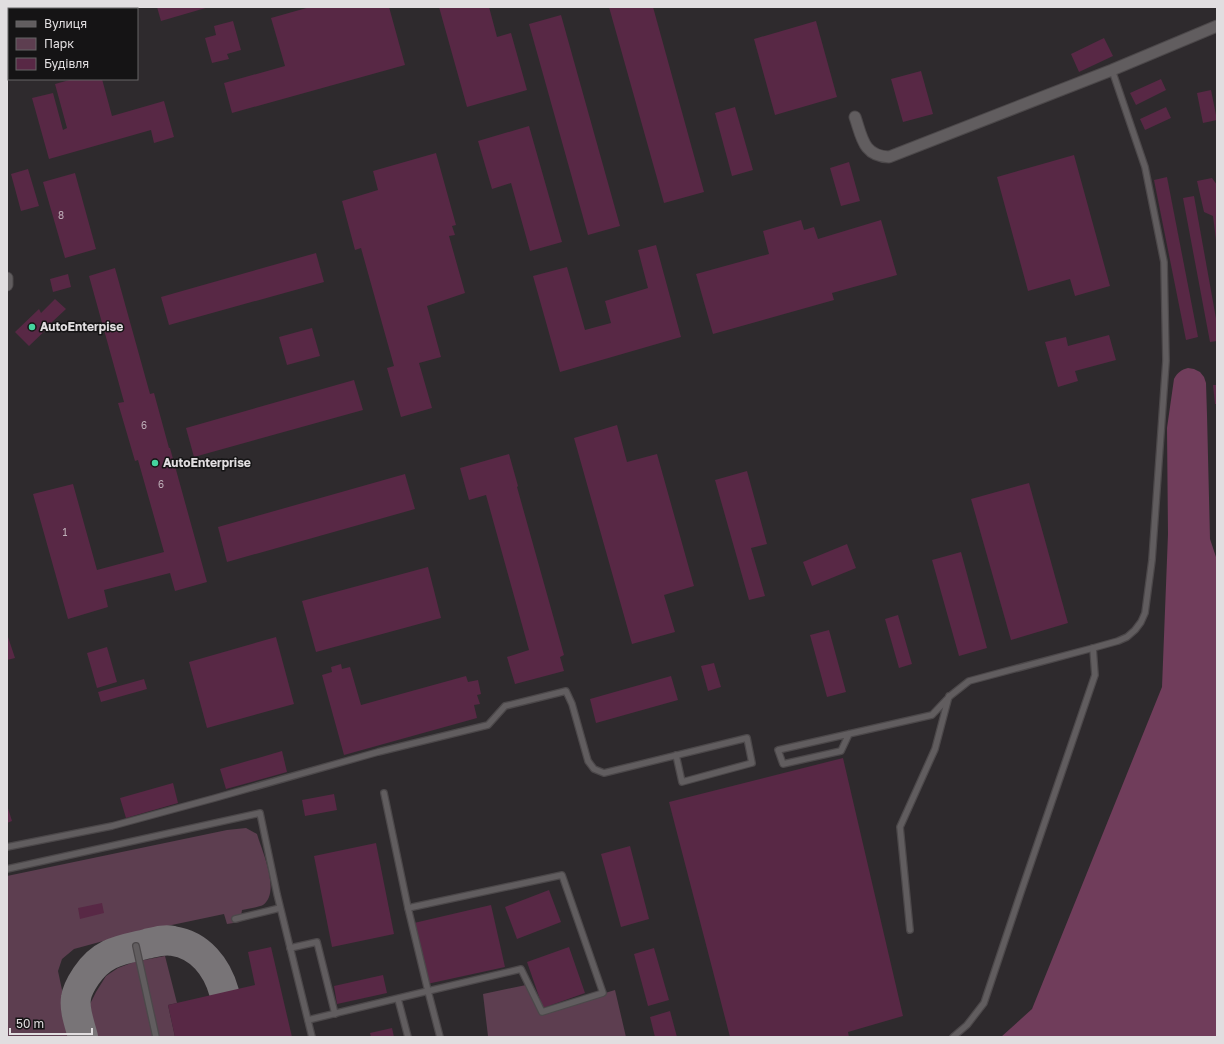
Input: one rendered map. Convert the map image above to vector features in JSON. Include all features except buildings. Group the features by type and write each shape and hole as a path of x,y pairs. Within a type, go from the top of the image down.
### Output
{"street":[{"path":"855,117 864,144 869,150 882,157 889,157 1112,70 1217,26"},
{"path":"7,278 7,285"}],"lane":[{"path":"849,734 841,751 783,764 778,750 932,715 950,696 969,681 1093,648 1127,637 1141,622 1145,612 1152,560 1166,361 1164,262 1145,167 1112,70"},
{"path":"953,1037 967,1025 984,1004 1095,675 1093,648"},
{"path":"7,847 112,826 378,752 488,725 505,706 566,691 572,704 588,762 594,769 604,773 747,738 752,763 682,782 676,756"},
{"path":"910,930 900,827 935,749 950,696"},
{"path":"384,793 408,908 440,1037"},
{"path":"7,869 260,813 280,908 312,1037"},
{"path":"308,1020 521,969 542,1012 603,993 562,875 408,908"},
{"path":"235,919 280,908"},
{"path":"290,948 317,942 336,1014"},
{"path":"136,946 156,1037"},
{"path":"398,998 408,1037"}],"green space":[{"path":"246,828 257,834 269,871 270,891 268,899 263,905 242,910 240,922 227,924 224,914 129,934 74,949 62,959 58,971 72,1037 7,1037 7,876 227,830"},
{"path":"165,956 177,1003 168,1005 175,1037 96,1037 90,1004 106,976 118,968 134,962"},
{"path":"526,985 539,1013 615,990 626,1037 487,1037 483,994"}],"shaded area":[{"path":"1188,368 1200,372 1206,383 1210,539 1217,560 1217,1037 1001,1037 1032,1009 1162,687 1168,534 1167,428 1174,379 1180,372"}],"taxiway":[{"path":"83,1037 76,1007 76,998 81,983 98,962 120,950 153,942 170,940 183,943 199,952 212,966 224,992"}],"place":[{"name":"AutoEnterpise","path":"32,327"},
{"name":"AutoEnterprise","path":"155,463"}]}
